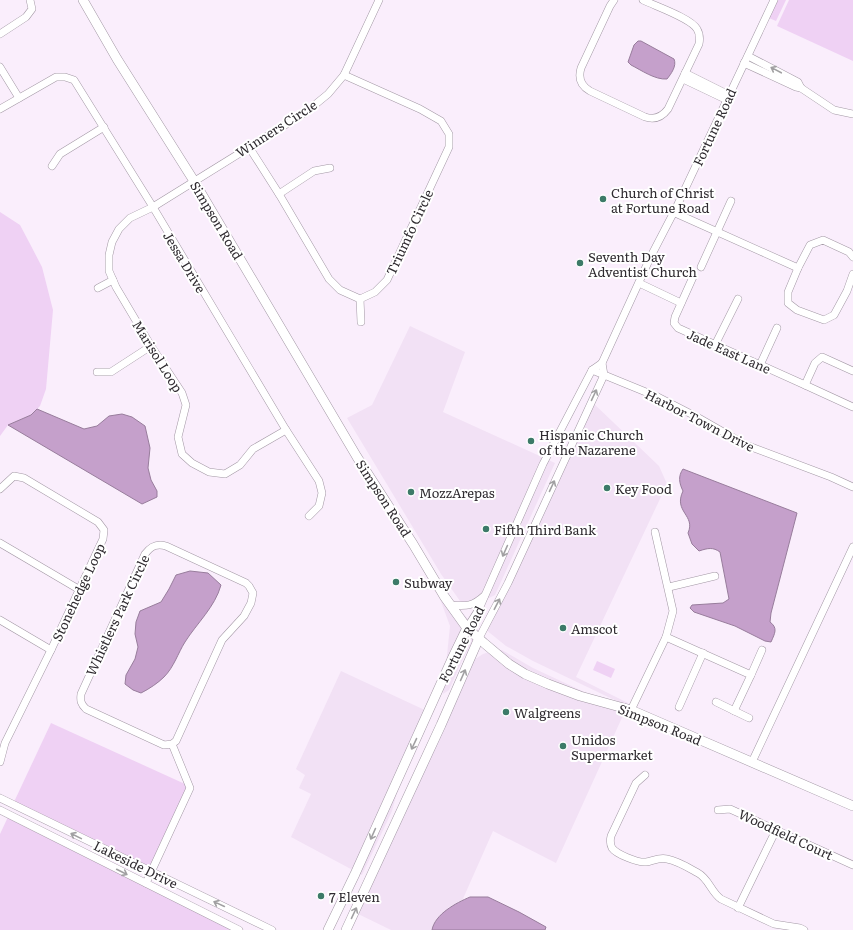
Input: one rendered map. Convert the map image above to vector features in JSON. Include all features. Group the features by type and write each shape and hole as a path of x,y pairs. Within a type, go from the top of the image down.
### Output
{"main road":[{"name":"Simpson Road","path":"83,0 117,59 194,181 357,457 413,544 444,596 467,628 509,664 525,674 580,696 631,710 853,806"},
{"name":"Fortune Road","path":"328,930 467,628"},
{"name":"Fortune Road","path":"346,930 479,638"}],"street":[{"path":"0,34 26,17 32,9 30,0"},
{"name":"Winners Circle","path":"194,181 306,112 328,94 344,75 379,0"},
{"path":"614,0 580,68 579,75 583,85 590,91 645,117 654,118 664,114 668,109 699,42 699,35 697,29 687,20 643,0"},
{"name":"Fortune Road","path":"467,628 479,609 543,464 592,370 602,363 638,283 774,0"},
{"path":"748,56 798,82 801,88"},
{"path":"744,63 801,88 834,110 853,114"},
{"path":"0,67 19,98"},
{"name":"Triumfo Circle","path":"344,75 420,109 441,121 449,134 449,147 387,280 375,292 360,299"},
{"path":"684,76 728,97"},
{"name":"Jessa Drive","path":"0,109 56,77 65,77 74,80 153,207 286,430 319,481 322,493 319,506 309,516"},
{"path":"52,166 60,154 104,127"},
{"path":"248,147 329,279 340,290 360,299 361,322"},
{"path":"278,194 314,171 330,168"},
{"name":"Marisol Loop","path":"194,181 153,207 130,218 119,229 112,242 109,255 109,271 152,346 182,393 186,405 178,437 182,454 192,463 209,472 225,474 240,465 253,449 286,430"},
{"path":"701,267 731,201"},
{"path":"673,212 798,268"},
{"path":"853,257 849,252 823,240 810,246 798,268 788,292 788,303 796,310 824,320 834,315 850,293 853,274"},
{"name":"Jade East Lane","path":"693,277 675,317 674,323 678,328 853,407"},
{"path":"98,288 113,280"},
{"path":"638,283 682,303"},
{"path":"716,345 738,299"},
{"path":"760,365 777,328"},
{"path":"96,372 111,372 152,346"},
{"path":"805,385 815,363 822,357 853,371"},
{"path":"602,363 604,375"},
{"name":"Harbor Town Drive","path":"592,370 658,397 746,445 831,477 853,487"},
{"name":"Fortune Road","path":"479,638 508,583 604,375"},
{"name":"Stonehedge Loop","path":"0,489 14,476 24,478 98,522 104,530 103,539 80,590 51,650 2,744 0,762"},
{"path":"631,710 666,637 673,611 669,587 655,532"},
{"path":"0,543 80,590"},
{"name":"Whistlers Park Circle","path":"159,544 246,583 253,593 251,603 244,616 222,640 176,740 172,744 164,745 86,709 81,703 80,699 145,554 151,547 159,544"},
{"path":"752,762 853,547"},
{"path":"669,587 715,576"},
{"path":"450,605 470,606 485,595"},
{"path":"0,620 51,650"},
{"path":"666,637 751,675"},
{"path":"734,711 762,650"},
{"path":"679,707 703,653"},
{"path":"716,702 749,718"},
{"path":"146,884 190,788 172,744"},
{"path":"645,775 636,782 610,840 612,847 620,854 636,861 647,862 662,858 675,862 700,874 706,879 717,896 738,908 774,924 804,930"},
{"name":"Lakeside Drive","path":"0,798 272,930"},
{"name":"Woodfield Court","path":"718,810 730,809 853,865"},
{"name":"Lakeside Drive","path":"0,810 239,930"},
{"path":"738,908 776,830"}],"shaded area":[{"path":"778,0 786,0 776,21 769,18"},
{"path":"789,0 853,0 853,61 777,26"},
{"path":"638,41 641,41 674,59 674,67 667,79 653,76 628,62 634,45"},
{"path":"0,212 20,225 42,267 53,310 46,389 40,406 31,415 8,425 0,436"},
{"path":"410,326 465,352 443,412 555,463 495,595 483,601 466,604 460,601 441,574 347,418 372,405"},
{"path":"591,401 659,466 667,484 576,677 628,703 627,706 533,661 506,646 485,629"},
{"path":"37,409 84,429 97,426 109,416 122,414 132,417 145,426 150,448 148,468 151,480 157,491 157,497 142,504 8,425 31,415"},
{"path":"683,469 797,513 771,613 770,622 773,624 775,631 771,642 765,641 735,626 694,612 690,608 692,605 723,603 729,599 720,552 710,548 699,551 692,544 688,533 690,527 689,522 681,504 683,491 680,477"},
{"path":"425,558 456,606 478,630 449,690 443,694 450,626"},
{"path":"190,571 208,573 221,585 215,601 185,642 173,664 162,679 141,693 133,690 125,684 126,675 135,659 138,647 135,634 136,622 140,611 161,602 176,575"},
{"path":"495,650 502,650 533,668 625,711 556,863 493,831 462,901 449,907 433,925 432,930 391,930 352,911 469,663 483,654"},
{"path":"597,661 615,669 611,678 593,670"},
{"path":"341,671 429,712 404,767 392,811 362,875 291,837 311,794 299,788 305,775 296,769"},
{"path":"51,723 185,784 187,788 150,868 14,802"},
{"path":"8,817 232,930 0,930 0,834"},
{"path":"470,897 488,897 546,927 545,930 432,930 437,919 442,914 459,902"}],"place":[{"name":"Church of Christ at Fortune Road","path":"603,199"},
{"name":"Seventh Day Adventist Church","path":"580,263"},
{"name":"Hispanic Church of the Nazarene","path":"531,441"},
{"name":"Key Food","path":"607,488"},
{"name":"MozzArepas","path":"411,492"},
{"name":"Fifth Third Bank","path":"486,529"},
{"name":"Subway","path":"396,582"},
{"name":"Amscot","path":"563,628"},
{"name":"Walgreens","path":"506,712"},
{"name":"Unidos Supermarket","path":"563,746"},
{"name":"7 Eleven","path":"321,896"}]}
